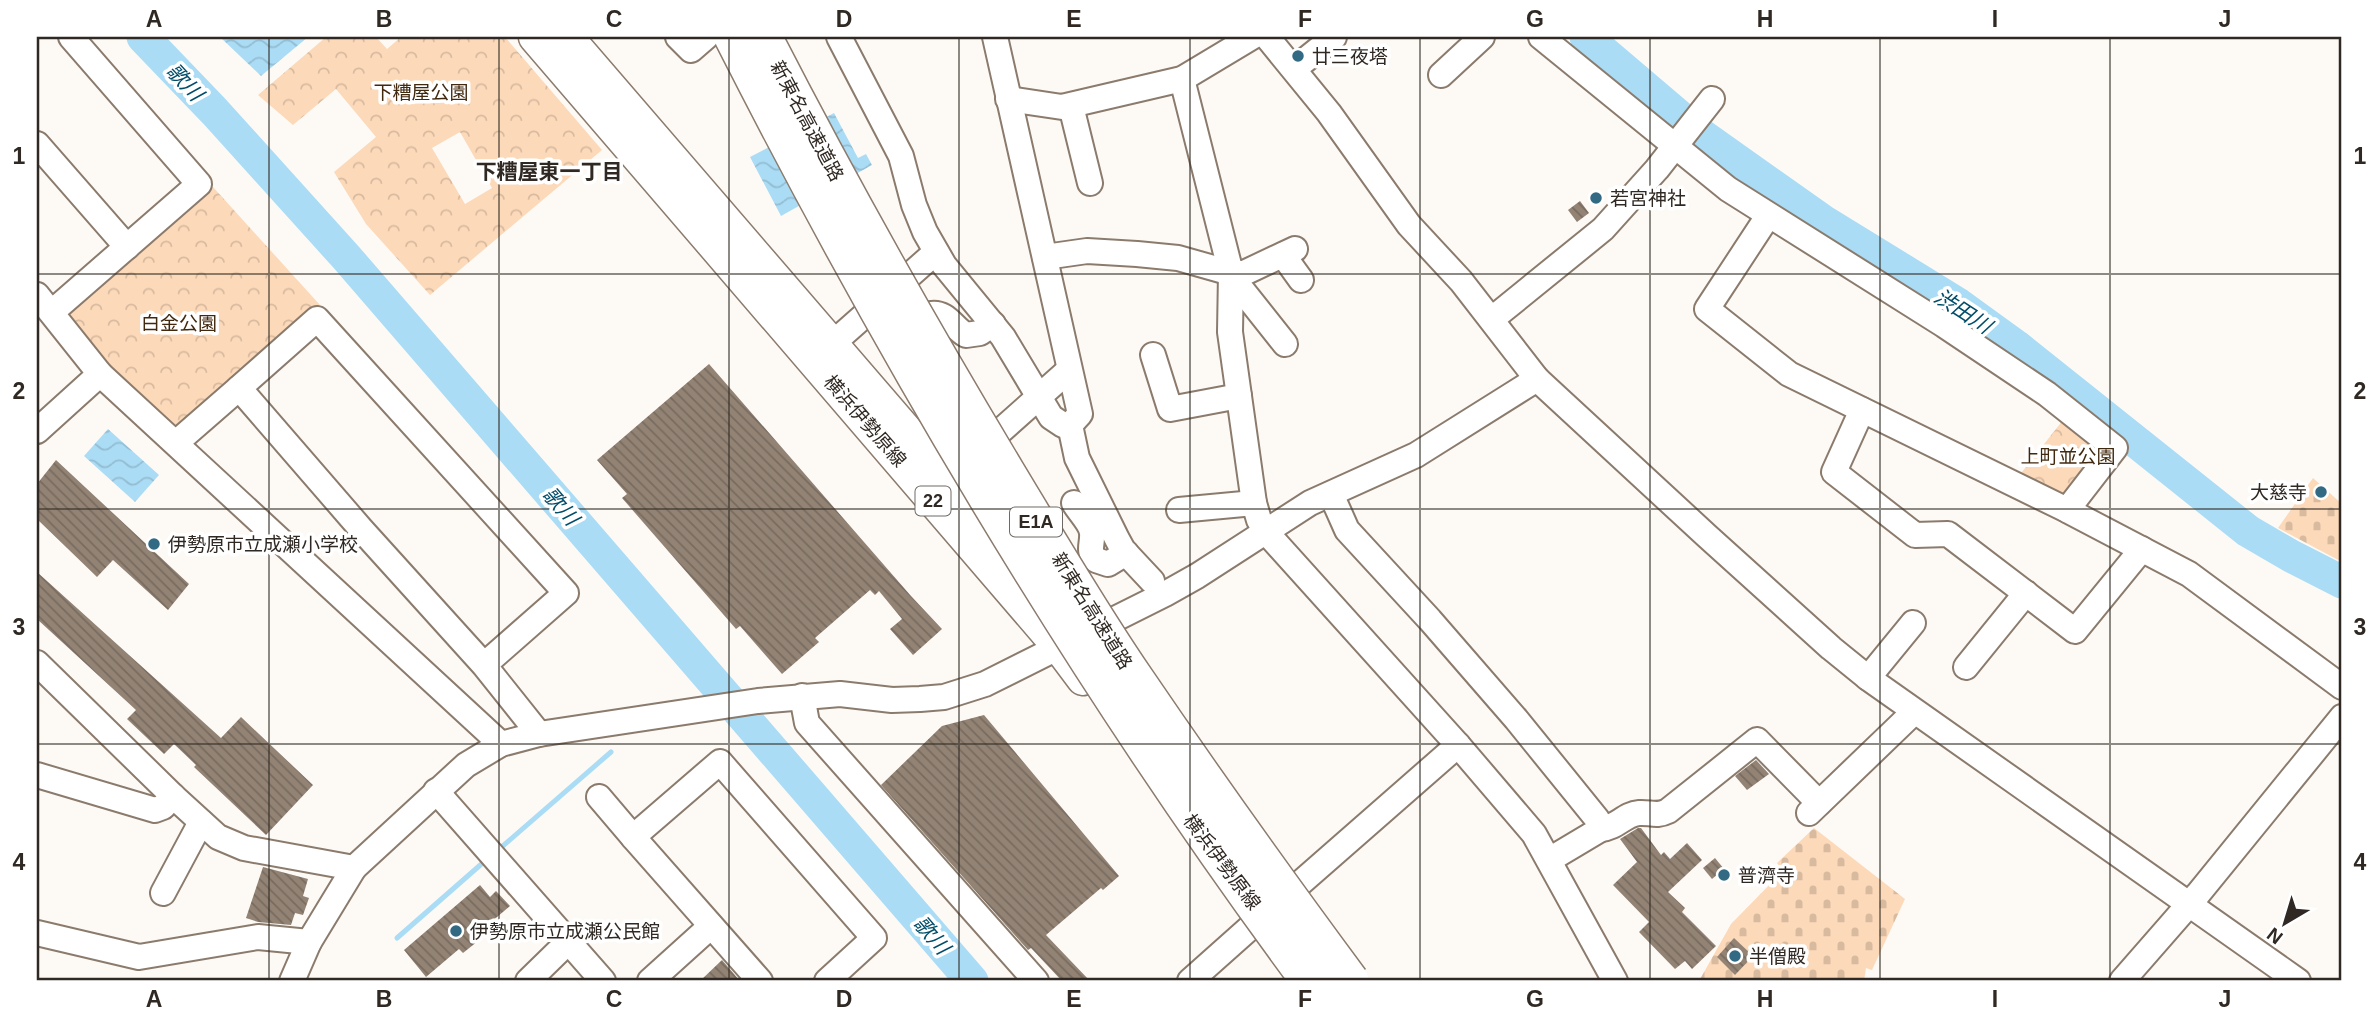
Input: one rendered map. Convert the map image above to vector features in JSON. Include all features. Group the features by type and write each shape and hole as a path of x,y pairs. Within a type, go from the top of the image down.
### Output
{"highway":[{"name":"新東名高速道路","path":"733,37 846,253 934,411 1019,554 1103,687 1239,886 1311,981"},
{"name":"新東名高速道路","path":"763,37 870,240 1041,530 1132,674 1264,864 1350,981"}],"main road":[{"name":"横浜伊勢原線","path":"535,37 1071,641"},
{"name":"横浜伊勢原線","path":"567,37 947,478 1272,908 1341,981"},
{"name":"横浜伊勢原線","path":"1272,908 1311,981"}],"street":[{"path":"71,37 199,184 127,247 44,304 100,374 177,442 500,744"},
{"path":"678,37 691,50 706,37"},
{"path":"839,37 901,156 918,216 936,252 960,286 993,324 1056,422 1070,425 1080,414 995,37"},
{"path":"1008,99 1071,106 1182,79 1252,37"},
{"path":"1267,37 1329,113 1409,225 1461,281 1537,379 1707,536 1868,678 2298,981"},
{"path":"1294,69 1334,37"},
{"path":"1441,75 1482,37"},
{"path":"1541,37 1678,144 1728,189 1944,325 2047,394 2115,448 2067,510"},
{"path":"1182,79 1231,275 1230,332 1254,503 1259,520 1266,532 1534,834 1609,979"},
{"path":"1492,319 1603,229 1678,144 1712,99"},
{"path":"1071,106 1090,183"},
{"path":"37,144 127,247"},
{"path":"1768,216 1707,309 1789,374 2067,510 2189,575 2342,687"},
{"path":"1045,257 1087,251 1137,254 1178,258 1231,275 1244,273 1289,252 1301,280"},
{"path":"832,344 936,252"},
{"path":"1231,275 1285,344"},
{"path":"930,314 939,313 945,316 966,335 980,333 993,324"},
{"path":"177,442 317,319 566,593 484,665"},
{"path":"1153,355 1170,409 1239,396"},
{"path":"947,478 1069,370"},
{"path":"40,421 100,374"},
{"path":"292,981 309,942 354,868 466,765 500,744 539,734 758,701 841,694 892,700 944,697 985,684 1197,576 1290,515 1424,451 1537,379"},
{"path":"239,388 361,530 484,665 539,734"},
{"path":"1861,410 1834,472 1915,535 1948,534 2075,631 2142,549"},
{"path":"1070,425 1077,458 1125,553 1152,581"},
{"path":"1331,494 1347,530 1396,581 1516,719 1597,819 1601,829"},
{"path":"1074,503 1090,528 1090,548 1096,560 1108,564 1125,553"},
{"path":"1179,510 1254,503"},
{"path":"1966,667 2026,593"},
{"path":"1868,678 1913,623"},
{"path":"37,663 218,837 244,848 354,868"},
{"path":"802,696 807,723 1035,981"},
{"path":"1549,860 1601,829 1610,828 1630,816 1668,811 1757,740 1813,809 1914,712"},
{"path":"2122,981 2189,905 2342,717"},
{"path":"1190,981 1458,746"},
{"path":"633,837 720,762 874,938 827,981"},
{"path":"37,775 155,810 163,807 173,796"},
{"path":"436,791 603,981"},
{"path":"598,797 761,981"},
{"path":"162,886 201,822"},
{"path":"650,981 711,926"},
{"path":"37,933 139,957 258,937 309,942"},
{"path":"528,981 568,942"}],"green space":[{"name":"下糟屋公園","path":"326,37 376,37 387,49 401,37 505,37 602,150 430,295 366,224 334,172 376,137 336,89 293,125 258,95","holes":["460,132 492,188 465,204 432,148"]},
{"name":"白金公園","path":"213,187 320,305 178,435 115,377 62,314"},
{"name":"上町並公園","path":"2067,415 2104,453 2068,500 2018,477"},
{"path":"2313,478 2342,504 2342,562 2278,528"},
{"path":"1814,828 1905,899 1872,970 1866,968 1864,981 1699,981 1731,924 1783,871 1777,863"}],"water":[{"path":"220,37 308,37 261,76"},
{"path":"834,113 858,158 866,154 872,165 781,216 750,157"},
{"path":"108,429 159,475 135,502 84,456"}],"building":[{"path":"1580,201 1589,213 1577,222 1568,210"},
{"path":"709,364 942,629 913,655 890,629 902,619 879,591 875,595 870,590 815,638 819,642 782,674 740,626 736,629 622,498 627,494 597,460"},
{"path":"56,460 189,584 168,610 113,560 97,577 37,519 37,484"},
{"path":"37,572 221,738 241,717 313,785 266,835 194,767 196,765 174,744 164,754 127,719 136,710 37,619"},
{"path":"984,715 1119,876 1046,935 1090,981 1062,981 1031,948 1028,950 881,785 942,726"},
{"path":"1756,760 1769,774 1747,790 1735,776"},
{"path":"1641,828 1661,855 1664,852 1670,859 1687,843 1702,860 1668,892 1685,908 1682,912 1716,946 1692,969 1685,961 1675,969 1639,932 1649,922 1613,885 1637,862 1620,839"},
{"path":"1715,858 1724,869 1712,879 1703,868"},
{"path":"263,867 308,879 303,896 309,898 303,915 295,913 291,925 258,922 246,918"},
{"name":"伊勢原市立成瀬公民館","path":"480,885 490,897 496,891 510,906 484,928 488,933 463,953 459,949 426,977 404,950"},
{"name":"半僧殿","path":"1734,938 1753,956 1735,975 1717,957"},
{"path":"722,960 740,981 700,981"}],"waterway":[{"name":"歌川","path":"143,37 346,257 972,981"},
{"name":"渋田川","path":"1586,37 1700,134 1823,221 1958,304 2016,346 2248,531 2342,582"},
{"path":"497,851 611,752"},
{"path":"397,938 486,860"}],"place":[{"name":"廿三夜塔","path":"1298,56"},
{"name":"若宮神社","path":"1596,198"},
{"name":"大慈寺","path":"2321,492"},
{"name":"伊勢原市立成瀬小学校","path":"154,544"},
{"name":"普濟寺","path":"1724,875"},
{"name":"伊勢原市立成瀬公民館","path":"456,931"},
{"name":"半僧殿","path":"1735,956"}],"district":[{"name":"下糟屋東一丁目","path":"549,171"}]}
